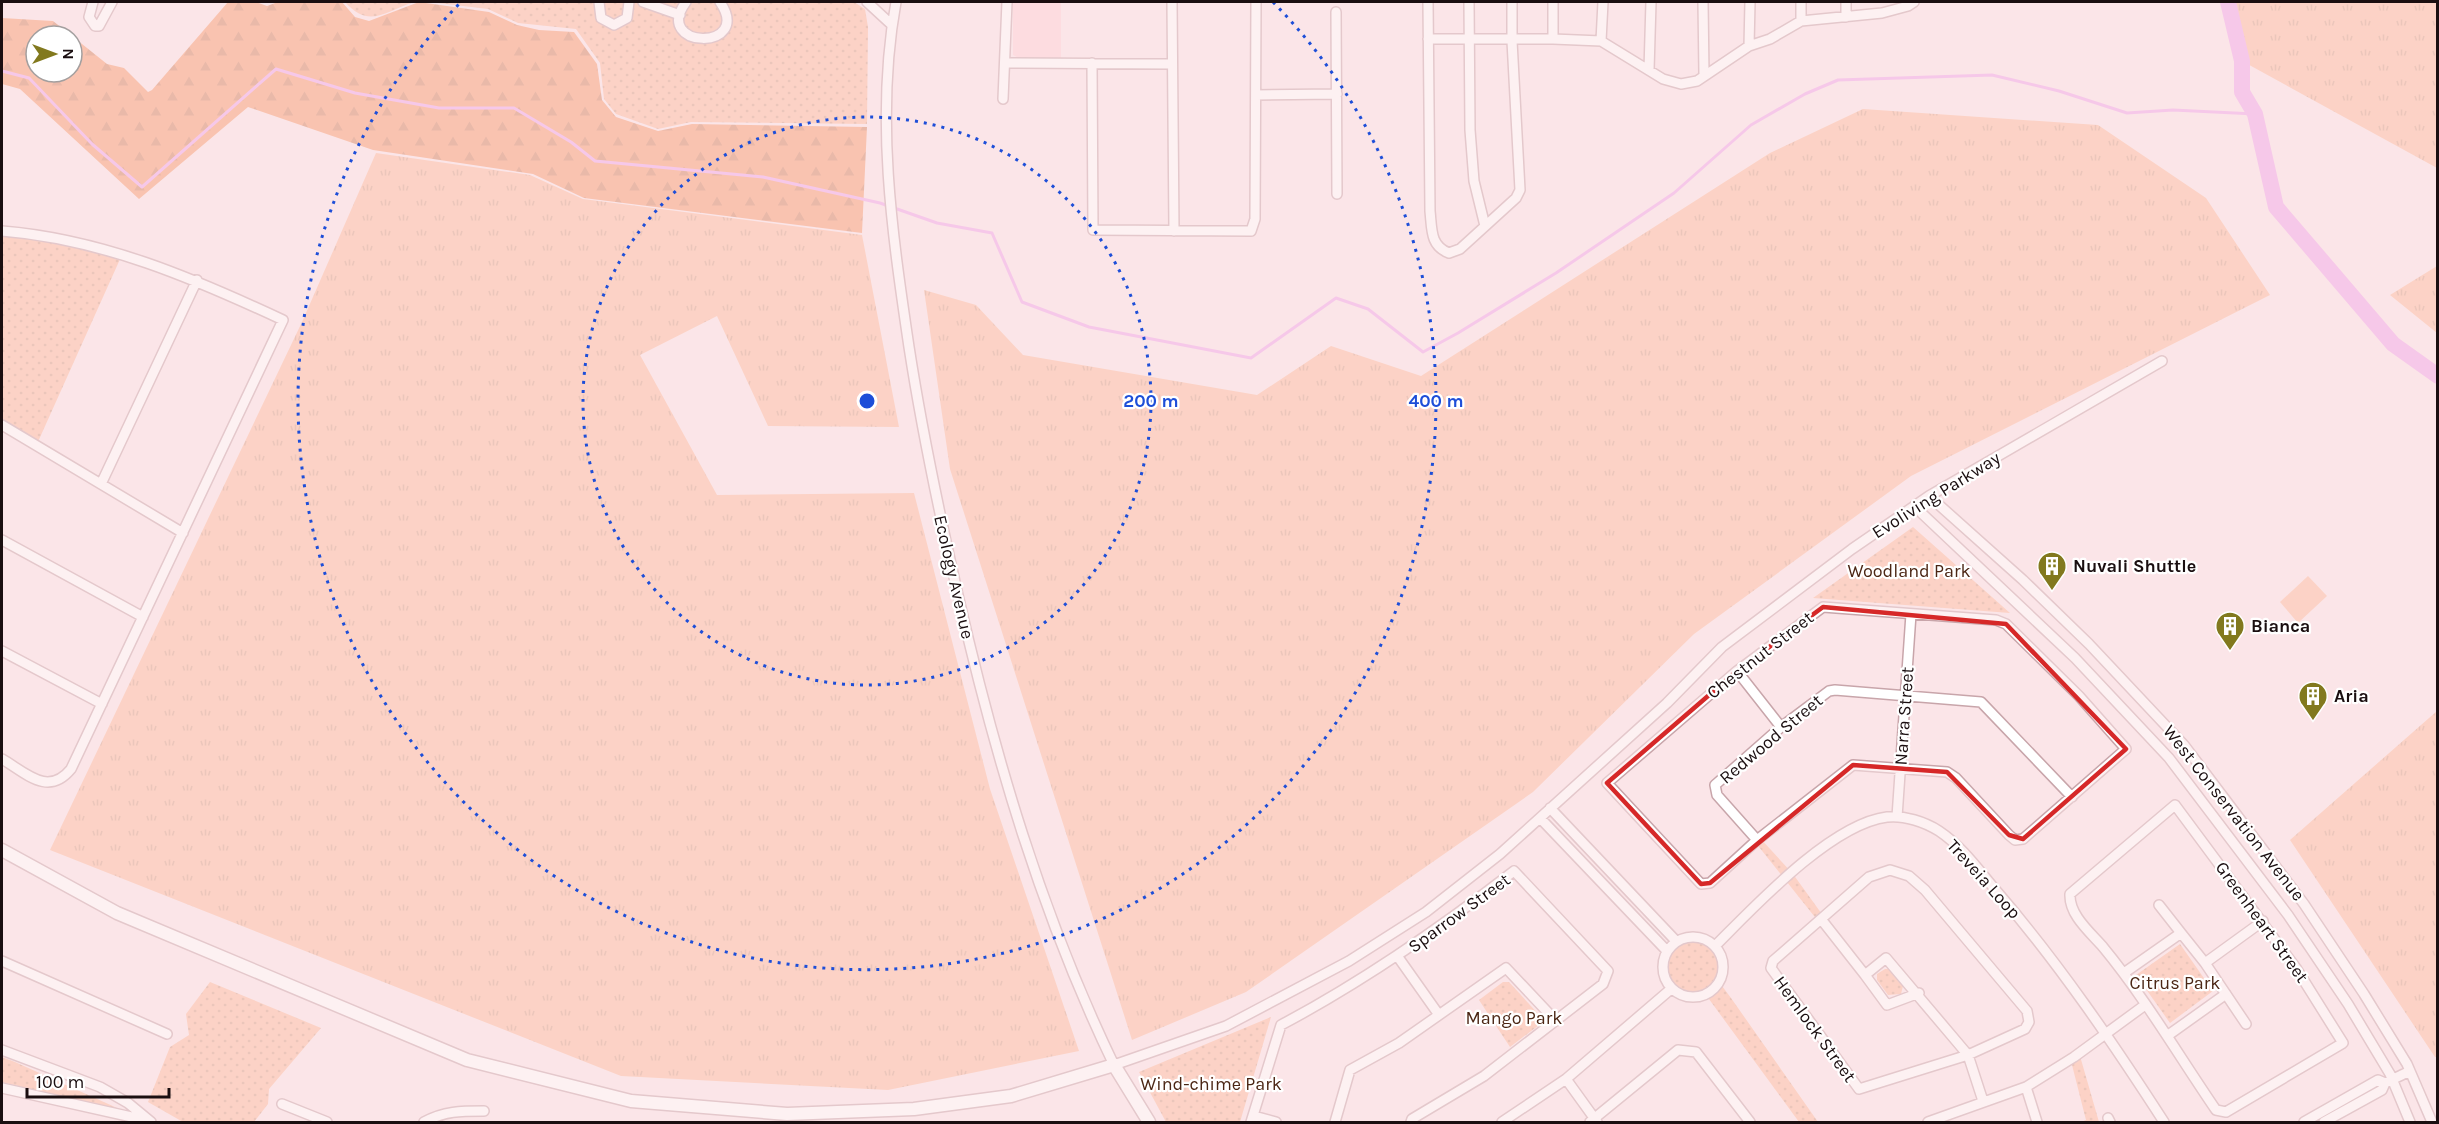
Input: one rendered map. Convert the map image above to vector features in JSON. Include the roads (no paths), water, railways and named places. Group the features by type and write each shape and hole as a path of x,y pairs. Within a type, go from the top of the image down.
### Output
{"street":[{"path":"93,2 89,17 95,26 99,26 112,2"},
{"path":"599,2 601,18 614,25 627,18 629,2"},
{"path":"643,2 680,15"},
{"path":"686,2 680,15 683,28 693,38 713,38 723,28 724,8 720,2"},
{"path":"867,2 892,26"},
{"name":"Ecology Avenue","path":"896,2 885,113 888,174 892,230 925,448 998,759 1063,949 1086,1007 1114,1065 1149,1122"},
{"path":"1003,99 1007,2"},
{"path":"1172,2 1174,231"},
{"path":"1092,63 1093,230 1251,231 1255,219 1256,2"},
{"path":"1428,2 1430,211 1434,243 1439,250 1449,253 1460,249 1516,198 1520,190 1512,2"},
{"path":"1469,2 1468,40 1474,181 1485,226"},
{"path":"1553,2 1553,39"},
{"path":"1601,41 1603,2"},
{"path":"1649,69 1651,2"},
{"path":"1703,2 1704,75"},
{"path":"1749,46 1750,2"},
{"path":"1801,2 1801,21"},
{"path":"1846,2 1846,17"},
{"path":"1428,39 1601,41 1663,79 1681,84 1697,81 1749,46 1770,39 1801,21 1846,17 1914,2"},
{"path":"1336,12 1337,194"},
{"path":"1006,63 1171,64"},
{"path":"1256,95 1337,94"},
{"path":"2,231 27,233 122,253 197,280 283,320 70,769 64,778 52,784 42,783 2,759"},
{"path":"101,484 197,280"},
{"name":"Evoliving Parkway","path":"1114,1065 1226,1026 1349,962 1426,912 1500,854 1667,703 1722,648 1852,549 1929,496 2162,361"},
{"path":"2,425 183,532"},
{"name":"West Conservation Avenue","path":"1929,496 2023,580 2089,644 2184,745 2304,904 2364,994 2410,1071 2432,1122"},
{"name":"West Conservation Avenue","path":"1914,506 2075,658 2169,758 2288,915 2348,1004 2410,1122"},
{"path":"2,540 143,617"},
{"name":"Chestnut Street","path":"1823,606 1911,615 1996,620 2006,624 2079,696 2126,749 2023,839 2015,840 1947,772 1853,765 1757,840 1710,883 1701,884 1607,783 1737,670 1823,606"},
{"name":"Narra Street","path":"1897,817 1911,615"},
{"path":"2,651 102,704"},
{"path":"1737,670 1781,728"},
{"name":"Redwood Street","path":"1757,840 1717,795 1715,784 1781,728 1830,691 1981,702 2072,797"},
{"name":"Greenheart Street","path":"2175,805 2263,921 2333,1022 2343,1043 2226,1112 2216,1110 2124,973 2075,914 2070,902 2070,894 2175,805"},
{"path":"1550,808 1676,941"},
{"name":"Treveia Loop","path":"1715,946 1761,900 1836,837 1864,822 1897,817 1911,819 1938,831 1961,850 2026,926 2106,1034 2164,1122"},
{"path":"1540,818 1666,951"},
{"path":"2,850 117,913 467,1060 631,1101 787,1114 914,1109 1011,1096 1114,1065"},
{"name":"Hemlock Street","path":"1890,870 1909,876 1925,890 2027,1011 2029,1022 2025,1029 1968,1054 1859,1089 1774,975 1771,968 1773,961 1869,877 1890,870"},
{"name":"Sparrow Street","path":"1252,1119 1281,1025 1343,993 1398,957 1514,871 1608,971 1603,984 1484,1076 1412,1119 1411,1122"},
{"path":"1613,894 1622,884"},
{"path":"2159,904 2205,963 2246,1024"},
{"path":"1821,919 1887,1005 1918,993"},
{"path":"2205,963 2263,921"},
{"path":"2124,973 2181,933"},
{"path":"1696,936 1715,946 1723,963 1719,981 1713,989 1697,997 1679,994 1671,989 1662,970 1666,951 1676,941 1696,936"},
{"path":"1398,957 1439,1015"},
{"path":"1865,975 1886,958 1968,1054 1983,1101"},
{"path":"2,961 167,1034"},
{"path":"1335,1122 1350,1070 1399,1043 1506,968 1556,1021"},
{"path":"1502,1122 1566,1079 1671,989"},
{"path":"2167,1036 2226,994"},
{"path":"1928,1122 2026,1087 2145,1005"},
{"path":"1566,1079 1594,1121 1678,1050 1688,1049 1696,1052 1750,1122"},
{"path":"2,1050 100,1088 128,1103 149,1121"},
{"path":"2324,1122 2382,1090 2389,1082 2410,1071"},
{"path":"2304,1122 2378,1080 2389,1082"},
{"path":"2026,1087 2037,1122"},
{"path":"2,1088 149,1121"},
{"path":"282,1104 327,1122"},
{"path":"424,1122 438,1115 455,1111 483,1111"},
{"path":"1252,1119 1276,1122"}],"waterway":[{"path":"2228,2 2242,61 2242,92 2255,114 2276,207 2393,344 2438,376"},
{"path":"2,71 29,78 92,144 142,187 276,69 355,93 439,108 514,108 571,142 595,161 763,177 880,203 937,223 992,233 1022,302 1089,327 1251,358 1336,298 1368,309 1423,352 1556,273 1674,193 1751,125 1805,94 1838,80 1992,75 2059,91 2127,113 2173,110 2255,114"}],"place":[{"name":"Nuvali Shuttle","path":"2052,592"},
{"name":"Bianca","path":"2230,652"},
{"name":"Aria","path":"2313,722"}],"park label":[{"name":"Woodland Park","path":"1909,571"},
{"name":"Citrus Park","path":"2175,983"},
{"name":"Mango Park","path":"1514,1018"},
{"name":"Wind-chime Park","path":"1211,1084"}]}
